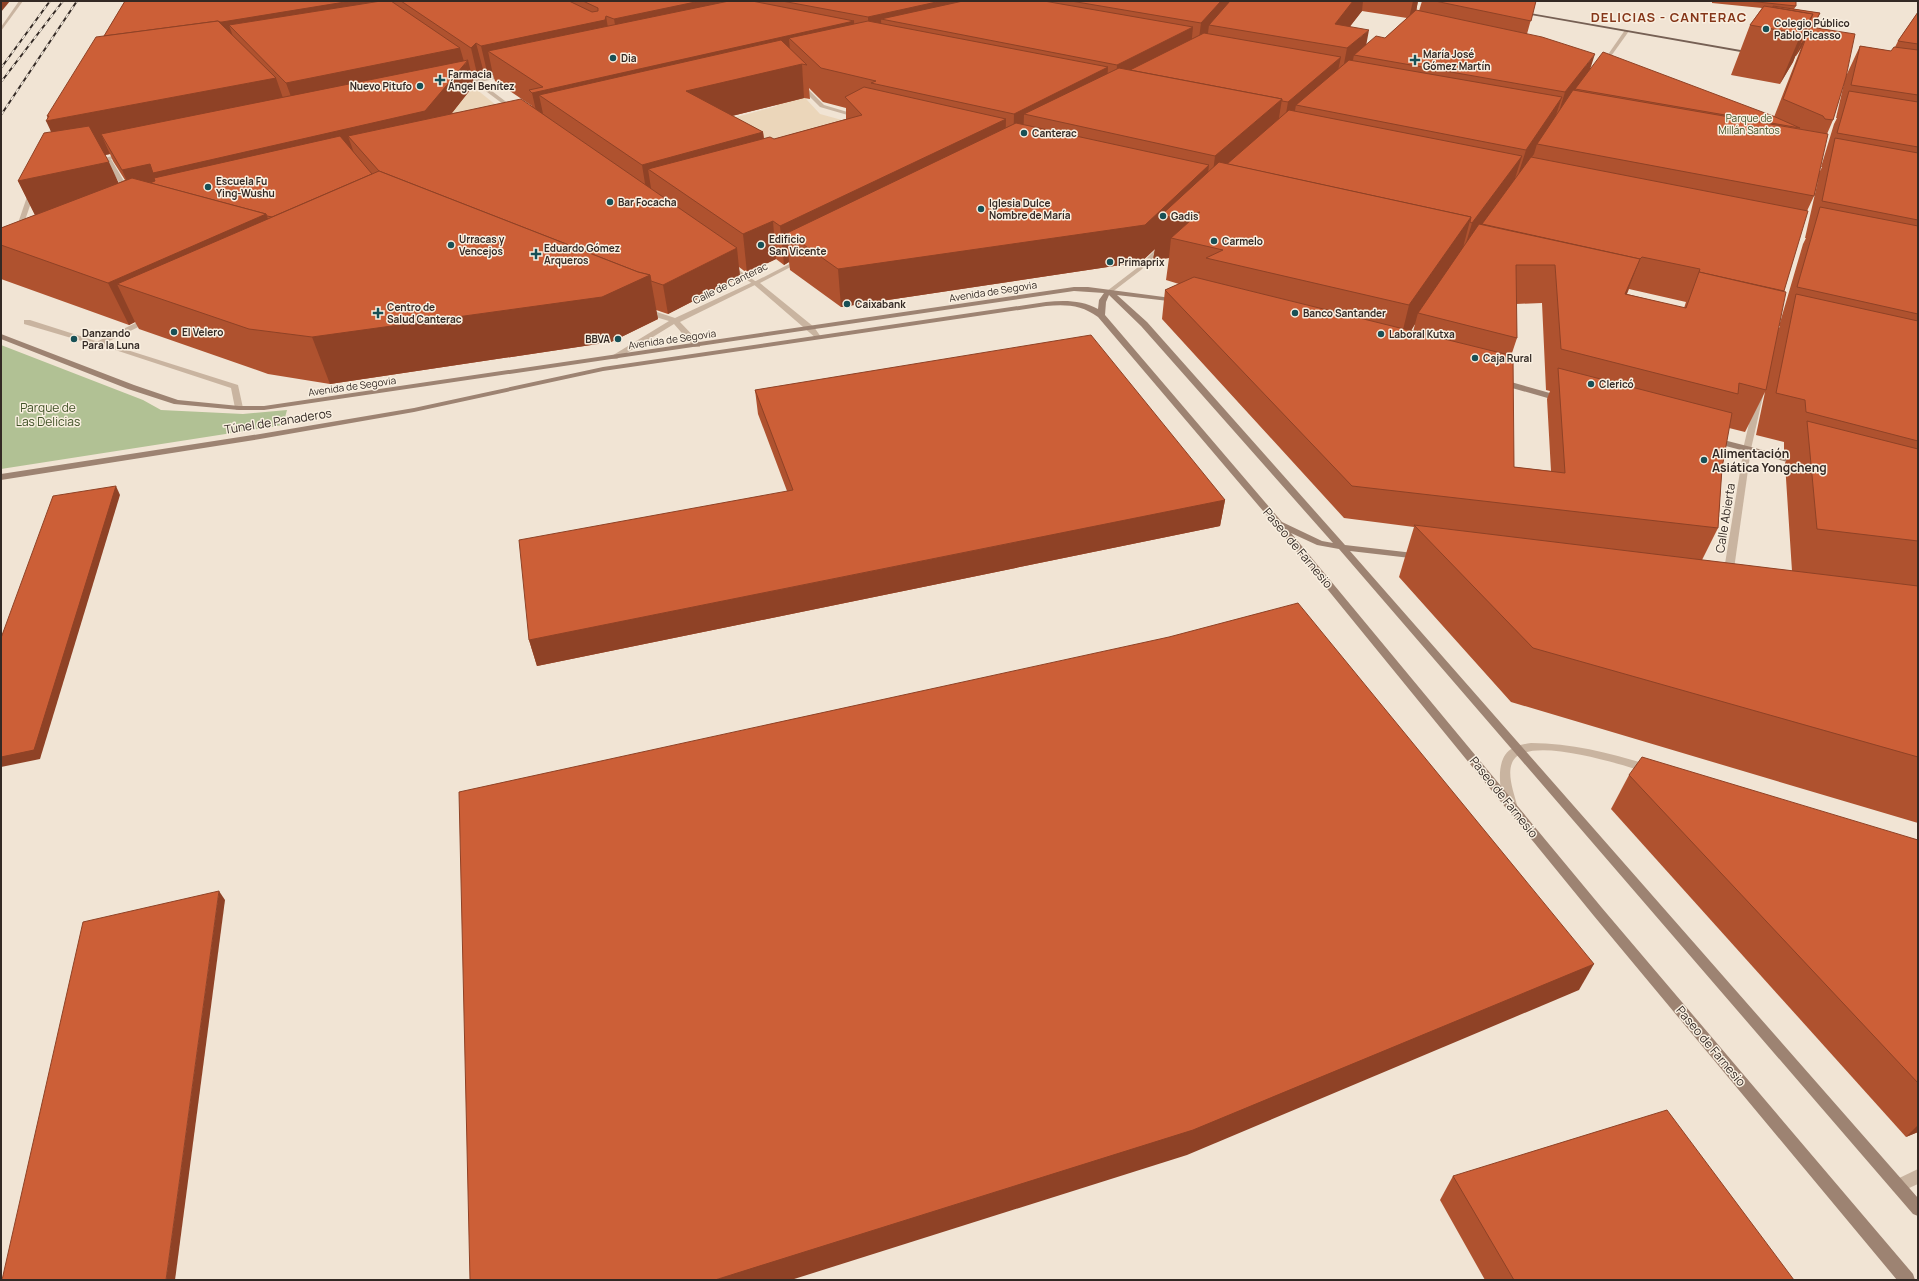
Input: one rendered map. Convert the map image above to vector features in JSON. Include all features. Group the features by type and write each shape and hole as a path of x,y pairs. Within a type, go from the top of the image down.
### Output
{"main road":[{"path":"1511,11 1759,54"},
{"name":"Avenida de Segovia","path":"1,336 124,384 177,402 239,408 264,408 811,329 1074,289 1136,294 1183,301"},
{"path":"1101,315 1101,304 1105,295 1109,292 1120,300 1144,324 1342,547 1516,749 1918,1209"},
{"name":"Avenida de Segovia","path":"556,378 817,337 1058,303 1083,305 1094,309 1101,315"},
{"name":"Paseo de Farnesio","path":"1101,315 1278,523 1598,912 1907,1280"},
{"name":"Túnel de Panaderos","path":"1,477 416,410 556,378"},
{"path":"1491,379 1567,400"},
{"path":"1702,437 1805,464"},
{"path":"1278,523 1320,543 1430,557"}],"street":[{"path":"1,30 22,1"},
{"path":"1597,72 1627,31"},
{"path":"466,74 521,115"},
{"path":"450,86 512,74"},
{"path":"794,78 822,106 861,117"},
{"path":"86,163 131,154"},
{"path":"108,159 132,202"},
{"path":"19,237 36,179"},
{"path":"1109,292 1139,269 1166,243"},
{"name":"Calle de Canterac","path":"614,357 675,321 807,257"},
{"path":"723,262 755,283 811,329 817,337"},
{"path":"635,307 675,321 697,345"},
{"path":"98,343 156,317"},
{"path":"27,322 235,387 239,408"},
{"name":"Calle Abierta","path":"1727,582 1748,449 1760,389"},
{"path":"1511,805 1506,784 1505,767 1507,758 1516,749 1531,747 1560,747 1595,753 1662,773"},
{"path":"1898,1186 1918,1176"}],"green space":[{"name":"Parque de Las Delicias","path":"1,345 143,400 161,410 243,414 287,410 283,425 1,469"}],"shaded area":[{"path":"783,74 820,114 860,125 778,174 696,128 777,106 739,84"},
{"path":"464,86 471,86 476,89 511,117 460,129 418,96"}],"building":[{"path":"125,1 351,1 222,22 218,21 104,36"},
{"path":"381,1 391,1 460,48 286,83 229,25"},
{"path":"401,1 569,1 592,12 598,11 598,8 583,1 700,1 614,19 606,16 605,20 481,46 476,43 471,48"},
{"path":"729,1 752,1 854,21 532,93 529,90 543,87 488,51"},
{"path":"782,1 941,1 868,17"},
{"path":"963,1 1044,1 1193,27 1117,65 881,19"},
{"path":"1071,1 1221,1 1201,23"},
{"path":"1230,1 1353,1 1335,24 1369,30 1347,48 1209,25"},
{"path":"1435,1 1536,1 1531,21"},
{"path":"1748,1 1796,1 1796,6"},
{"path":"1764,6 1813,14 1801,34 1750,25"},
{"path":"1773,6 1820,13 1812,27 1810,27 1807,36 1800,44 1813,14"},
{"path":"1416,10 1542,37 1595,54 1565,92 1354,55 1376,36 1385,38"},
{"path":"1918,12 1918,44 1898,41"},
{"path":"218,21 276,78 46,121 49,116 47,116 96,37"},
{"path":"868,21 1108,67 1014,114 871,83 876,81 821,68 789,38"},
{"path":"1810,27 1855,34 1846,77 1833,120 1825,119 1823,116 1783,99"},
{"path":"1204,33 1341,57 1288,102 1282,101 1282,99 1130,70"},
{"path":"781,40 807,65 802,64 686,91 763,132 642,165 539,95"},
{"path":"1860,46 1891,51 1894,47 1918,50 1918,95 1851,85"},
{"path":"1603,52 1773,116 1800,128 1575,89"},
{"path":"468,60 425,111 153,173 150,164 122,170 101,134"},
{"path":"1349,60 1562,97 1526,150 1296,105"},
{"path":"1119,68 1282,99 1215,156 1024,114"},
{"path":"864,87 1006,119 780,226 773,221 743,234 648,169 770,137 774,139 862,115 845,97"},
{"path":"1573,90 1828,134 1814,196 1537,144"},
{"path":"1849,91 1918,102 1918,147 1837,133"},
{"path":"521,99 737,248 663,285 651,281 650,275 638,272 379,171 348,136"},
{"path":"1289,110 1522,156 1472,223 1470,222 1471,217 1227,164"},
{"path":"1016,123 1209,165 1145,225 838,269 787,233"},
{"path":"89,126 109,162 18,181 44,133"},
{"path":"340,136 372,174 272,217 267,216 266,214 150,183 155,181 154,178"},
{"path":"1835,138 1918,153 1918,220 1822,201"},
{"path":"1531,157 1808,211 1784,291 1699,272 1700,269 1642,257 1640,259 1482,224"},
{"path":"1219,162 1471,217 1409,305 1206,258 1223,250 1171,238 1200,212 1158,218"},
{"path":"379,171 638,272 650,275 602,297 312,337 249,329 117,284"},
{"path":"132,178 266,214 108,283 1,245 1,228"},
{"path":"1820,207 1918,226 1918,314 1797,287"},
{"path":"1479,224 1640,259 1625,294 1686,308 1699,272 1786,292 1766,390 1739,383 1738,394 1561,349 1555,265 1516,265 1517,338 1418,313"},
{"path":"1194,277 1513,356 1514,467 1565,473 1558,368 1732,413 1722,468 1718,528 1352,486 1165,290"},
{"path":"1796,294 1918,321 1918,441 1806,412 1805,400 1776,393"},
{"path":"1091,335 1225,500 529,640 519,540 793,490 755,390"},
{"path":"1807,421 1918,449 1918,541 1817,529"},
{"path":"116,486 34,750 1,757 1,638 53,496"},
{"path":"1414,525 1918,586 1918,757 1533,648"},
{"path":"1298,603 1594,964 1193,1130 715,1280 470,1280 459,792 1169,637"},
{"path":"1642,757 1918,840 1918,1083 1629,775"},
{"path":"219,891 166,1280 2,1280 83,922"},
{"path":"1667,1110 1794,1280 1514,1280 1453,1176"}],"railway":[{"path":"1,68 50,1"},
{"path":"1,82 63,1"},
{"path":"1,115 77,1"}],"place":[{"name":"Colegio Público Pablo Picasso","path":"1766,29"},
{"name":"Dia","path":"613,58"},
{"name":"María José Gómez Martín","path":"1415,60"},
{"name":"Farmacia Ángel Benítez","path":"440,80"},
{"name":"Nuevo Pitufo","path":"420,86"},
{"name":"Canterac","path":"1024,133"},
{"name":"Escuela Fu Ying-Wushu","path":"208,187"},
{"name":"Bar Focacha","path":"610,202"},
{"name":"Iglesia Dulce Nombre de María","path":"981,209"},
{"name":"Gadis","path":"1163,216"},
{"name":"Carmelo","path":"1214,241"},
{"name":"Urracas y Vencejos","path":"451,245"},
{"name":"Edificio San Vicente","path":"761,245"},
{"name":"Eduardo Gómez Arqueros","path":"536,254"},
{"name":"Primaprix","path":"1110,262"},
{"name":"Caixabank","path":"847,304"},
{"name":"Centro de Salud Canterac","path":"378,313"},
{"name":"Banco Santander","path":"1295,313"},
{"name":"El Velero","path":"174,332"},
{"name":"Laboral Kutxa","path":"1381,334"},
{"name":"Danzando Para la Luna","path":"74,339"},
{"name":"BBVA","path":"618,339"},
{"name":"Caja Rural","path":"1475,358"},
{"name":"Clericó","path":"1591,384"},
{"name":"Alimentación Asiática Yongcheng","path":"1704,460"}],"district":[{"name":"DELICIAS - CANTERAC","path":"1669,17"}],"park label":[{"name":"Parque de Millán Santos","path":"1749,124"}]}
